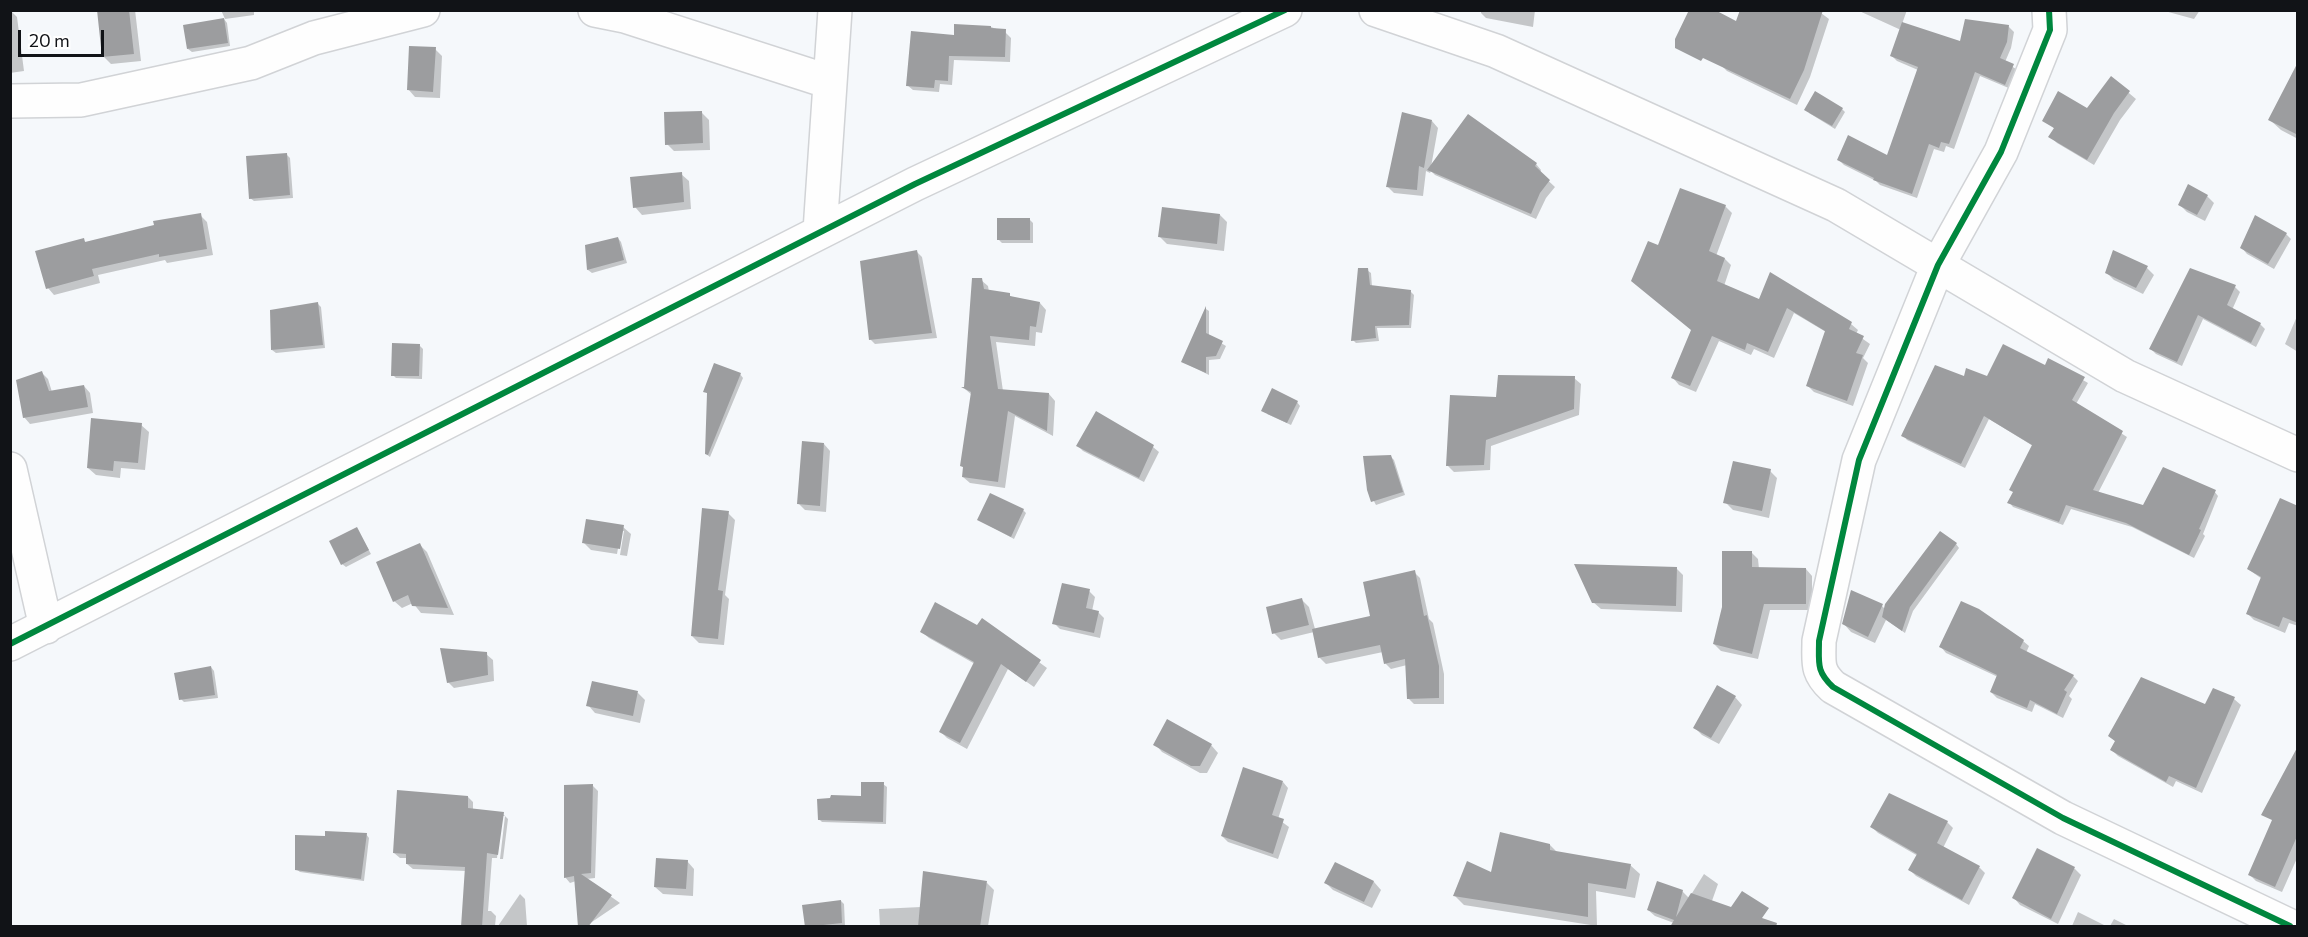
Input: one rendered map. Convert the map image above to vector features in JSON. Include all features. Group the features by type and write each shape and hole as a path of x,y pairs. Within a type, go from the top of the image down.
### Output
{"street":[{"path":"10,101 81,100 251,63 314,38 423,10"},
{"path":"595,10 625,16 830,82"},
{"path":"820,231 835,10"},
{"path":"10,644 915,183 1285,10"},
{"path":"1376,10 1496,51 1826,200 2125,376 2298,455"},
{"path":"2049,10 2050,30 2001,152 1938,265 1859,460 1819,641 1822,677 1833,687 2063,818 2290,927"},
{"path":"10,469 46,627"}],"building":[{"path":"97,10 129,10 134,54 102,57"},
{"path":"1689,10 1715,10 1736,21 1740,10 1823,10 1804,70 1790,99 1703,58 1701,61 1675,48 1675,39"},
{"path":"224,18 228,43 187,49 183,25"},
{"path":"1965,19 2009,25 2007,42 2000,58 2014,64 2005,85 1975,72 1949,144 1941,142 1939,148 1929,144 1912,194 1873,180 1874,178 1837,160 1848,135 1887,155 1918,67 1890,56 1902,22 1960,41"},
{"path":"954,24 1006,29 1005,57 949,56 948,81 935,80 934,88 906,86 911,31 954,35"},
{"path":"409,46 436,47 433,92 407,90"},
{"path":"2298,62 2298,135 2268,120"},
{"path":"2111,76 2130,91 2114,113 2087,160 2048,137 2054,128 2042,121 2058,91 2087,108"},
{"path":"1815,91 1843,108 1832,126 1804,110"},
{"path":"702,111 703,143 665,145 664,112"},
{"path":"1402,112 1432,120 1424,168 1419,166 1417,190 1386,187"},
{"path":"1468,114 1537,163 1535,166 1550,180 1540,193 1531,214 1427,170"},
{"path":"287,153 290,195 249,199 246,156"},
{"path":"682,172 684,202 633,208 630,177"},
{"path":"2188,184 2208,195 2197,215 2178,205"},
{"path":"1680,188 1726,205 1709,251 1725,258 1717,281 1759,299 1770,272 1852,322 1849,329 1864,336 1856,353 1863,355 1847,401 1806,386 1825,331 1787,308 1768,352 1747,343 1745,350 1712,336 1690,386 1671,378 1691,330 1631,281 1648,241 1658,245"},
{"path":"1162,207 1220,214 1217,244 1158,237"},
{"path":"201,213 207,249 159,257 159,254 92,269 94,276 46,289 35,251 84,238 85,242 154,225 153,221"},
{"path":"2255,215 2287,233 2268,264 2240,248"},
{"path":"997,218 1030,218 1030,240 997,240"},
{"path":"618,237 624,260 587,270 585,245"},
{"path":"917,250 932,333 869,340 860,261"},
{"path":"2113,250 2148,266 2136,288 2105,273"},
{"path":"1358,268 1368,268 1370,285 1411,290 1409,325 1375,326 1376,338 1351,341"},
{"path":"2190,268 2236,285 2227,305 2261,323 2251,343 2198,315 2177,362 2149,349"},
{"path":"972,278 982,278 984,289 1010,293 1010,296 1040,302 1036,327 1030,326 1029,340 990,336 998,389 1049,393 1047,431 1008,411 998,482 962,477 963,467 960,466 971,392 961,387 964,387"},
{"path":"318,302 323,345 271,350 270,310"},
{"path":"1206,306 1206,333 1223,341 1216,356 1206,357 1206,373 1181,362"},
{"path":"392,343 420,344 419,376 391,376"},
{"path":"2003,344 2045,365 2048,358 2085,377 2072,400 2123,431 2093,490 2143,505 2163,467 2216,490 2189,555 2126,523 2066,505 2059,522 2007,503 2013,492 2009,490 2032,445 1984,416 1961,464 1901,436 1935,365 1964,376 1966,368 1987,376"},
{"path":"714,363 741,373 708,455 705,454 707,393 703,392"},
{"path":"42,371 49,391 84,385 88,407 23,418 16,380"},
{"path":"1498,375 1575,376 1574,409 1486,440 1484,465 1446,466 1450,395 1496,397"},
{"path":"1272,388 1298,401 1287,423 1261,411"},
{"path":"1096,411 1154,445 1139,478 1076,446"},
{"path":"91,418 142,423 138,463 114,461 113,471 87,468"},
{"path":"802,441 824,443 820,506 797,504"},
{"path":"1391,455 1403,492 1371,502 1367,490 1363,456"},
{"path":"1733,461 1771,469 1762,511 1723,503"},
{"path":"990,493 1024,509 1011,537 977,520"},
{"path":"2280,498 2298,506 2298,623 2283,617 2279,627 2246,614 2261,577 2247,569"},
{"path":"702,508 729,511 718,590 723,591 718,639 691,636"},
{"path":"586,519 624,525 620,549 582,543"},
{"path":"357,527 369,550 341,565 329,541"},
{"path":"1940,531 1957,543 1910,607 1902,631 1882,617 1885,604"},
{"path":"420,543 448,608 412,606 408,595 393,602 376,562"},
{"path":"1722,551 1752,551 1752,567 1806,568 1806,604 1764,604 1752,654 1713,644 1722,607"},
{"path":"1574,564 1677,567 1676,606 1592,603"},
{"path":"1415,570 1424,616 1427,615 1439,666 1439,698 1407,699 1405,659 1384,664 1380,645 1318,658 1312,629 1370,616 1363,582"},
{"path":"1062,583 1090,589 1086,608 1099,611 1094,633 1052,624"},
{"path":"1851,590 1883,604 1868,637 1842,624"},
{"path":"1302,598 1309,625 1272,634 1266,607"},
{"path":"1961,601 1979,609 2024,640 2020,648 2074,675 2064,690 2067,692 2057,714 2030,700 2027,708 1990,692 1997,675 1939,647"},
{"path":"935,602 977,625 982,618 1041,660 1026,682 1001,664 960,743 939,732 974,662 920,632"},
{"path":"440,648 487,652 488,675 447,683"},
{"path":"211,666 215,695 179,700 174,673"},
{"path":"2141,677 2205,704 2213,688 2235,697 2196,788 2169,776 2166,782 2110,750 2115,741 2108,736"},
{"path":"592,681 638,691 633,716 586,706"},
{"path":"1717,685 1736,696 1711,738 1693,728"},
{"path":"1167,719 1212,744 1200,766 1191,766 1153,745"},
{"path":"2298,746 2298,834 2275,887 2248,875 2272,820 2261,815"},
{"path":"1243,767 1283,781 1272,815 1284,819 1273,854 1221,836"},
{"path":"861,782 884,782 883,822 818,820 817,799 830,798 831,795 861,796"},
{"path":"593,784 591,873 581,874 612,895 588,927 578,927 574,876 564,878 564,785"},
{"path":"397,790 468,796 468,808 504,812 498,855 487,853 482,927 461,927 465,867 406,864 406,854 393,853"},
{"path":"1889,793 1948,821 1937,843 1980,866 1962,900 1908,870 1917,854 1870,827"},
{"path":"325,831 367,833 361,879 295,870 295,835 325,836"},
{"path":"1500,832 1550,844 1550,850 1631,864 1626,889 1588,883 1588,917 1453,896 1467,861 1491,872"},
{"path":"2037,848 2075,867 2051,919 2012,898"},
{"path":"656,858 688,860 686,889 654,887"},
{"path":"1335,862 1374,881 1364,902 1324,883"},
{"path":"923,871 987,881 980,927 918,927"},
{"path":"1657,881 1683,890 1676,917 1691,893 1731,907 1742,891 1769,908 1762,918 1777,923 1776,927 1670,927 1674,920 1647,910"},
{"path":"841,900 842,923 805,927 802,905"}],"cycle path":[{"path":"10,644 915,184 1285,10"},
{"path":"2049,10 2050,30 2001,152 1938,265 1859,460 1819,641 1821,671 1833,687 2063,818 2290,926"}]}
